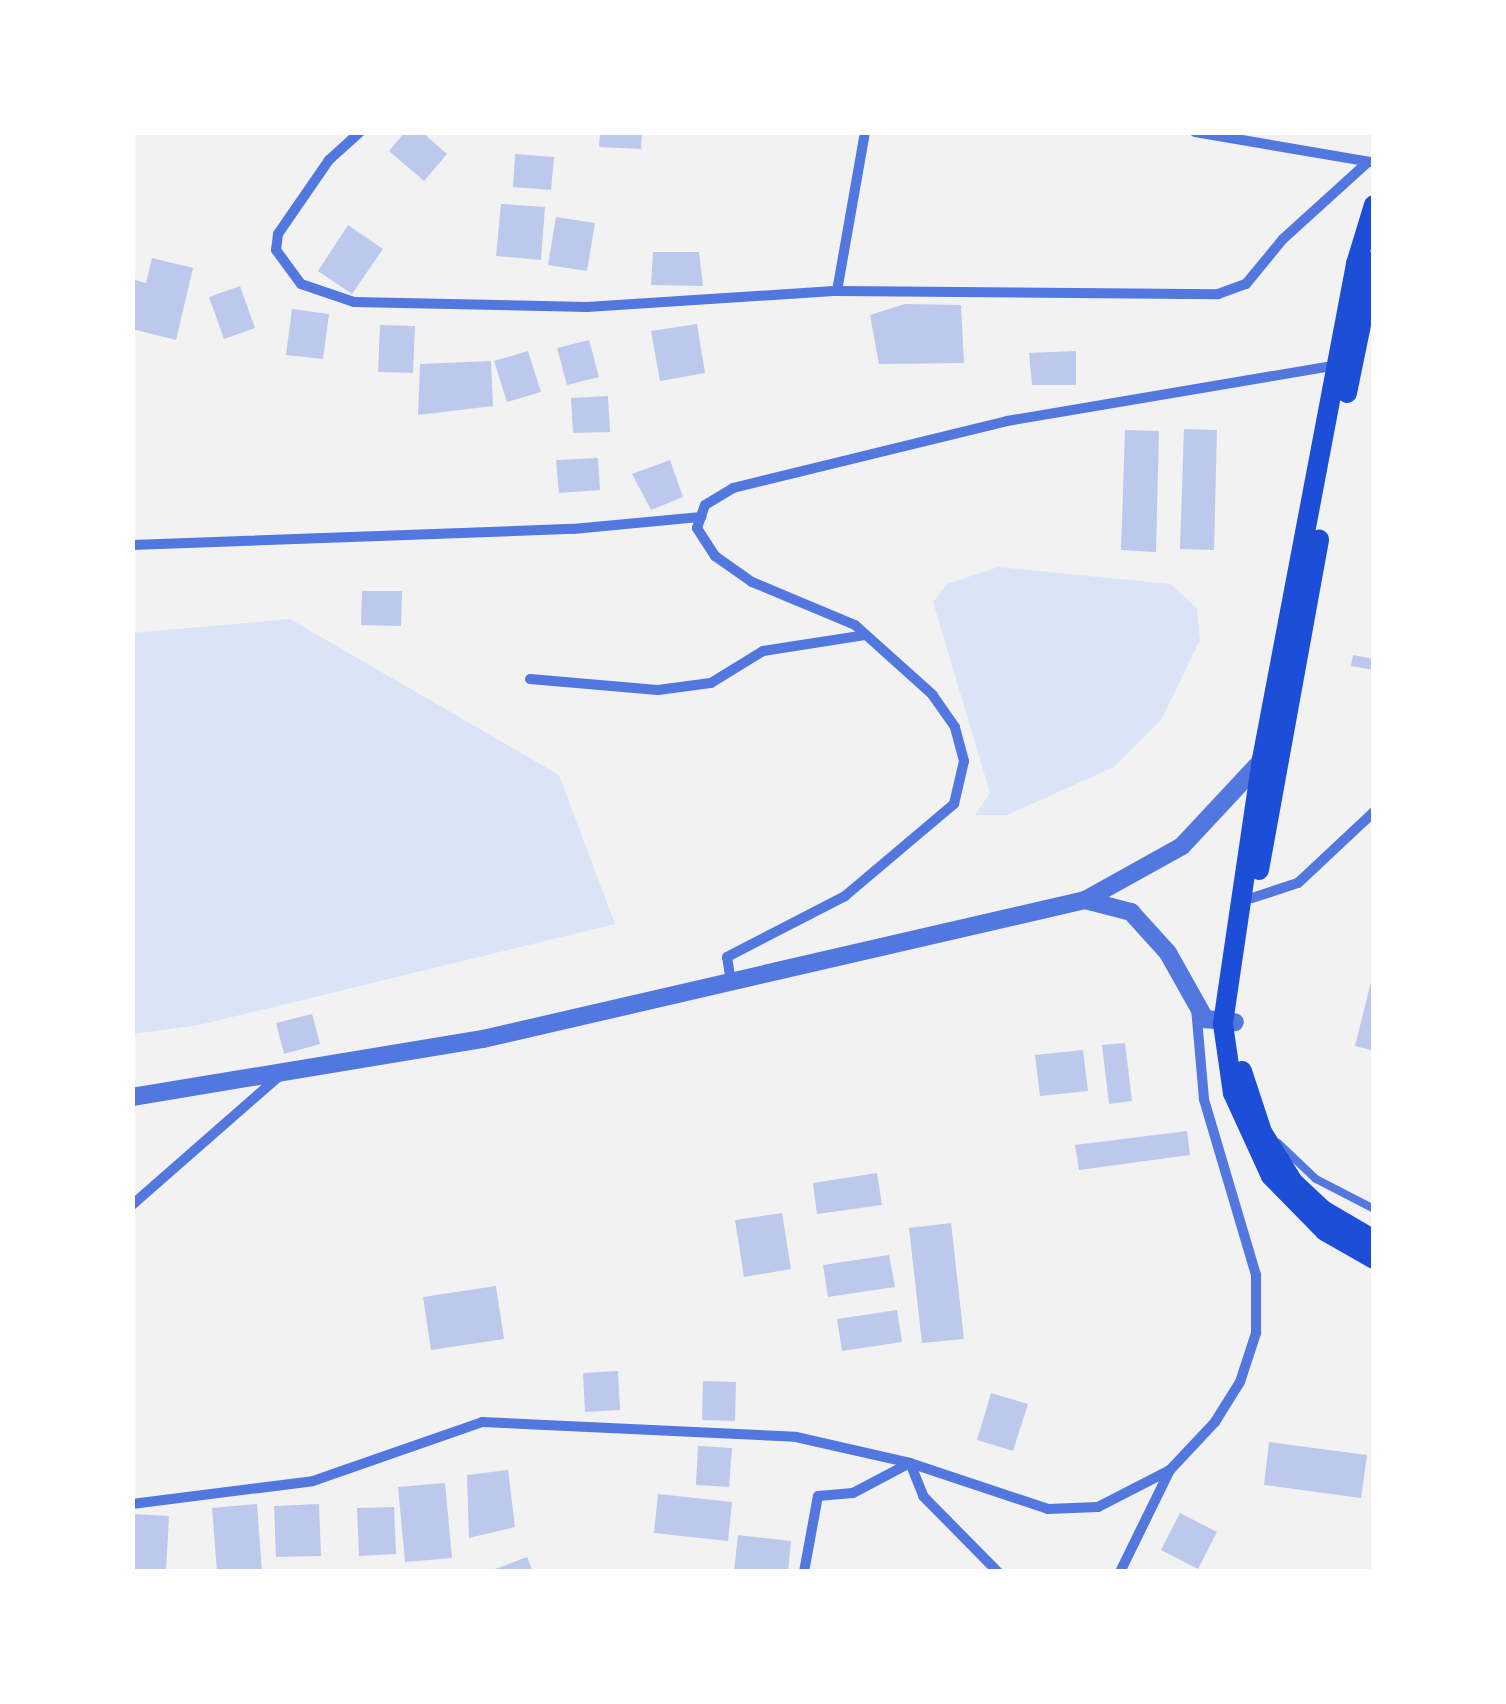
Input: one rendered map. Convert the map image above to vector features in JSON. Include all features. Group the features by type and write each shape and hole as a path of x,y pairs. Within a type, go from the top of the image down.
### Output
{"main road":[{"path":"1374,205 1338,365 1262,758 1229,1024 1233,1093 1271,1176 1325,1231 1374,1259"},
{"path":"1374,261 1229,1024 1262,1132 1306,1196 1374,1240"}],"street":[{"path":"360,132 329,160 278,234 276,250 283,265 301,284 354,302 587,307 837,291 1218,294 1246,284 1371,162"},
{"path":"837,291 866,132"},
{"path":"1196,132 1328,150 1371,162"},
{"path":"731,982 727,957 844,896 954,804 964,761 955,727 933,695 865,635 752,582 715,556 697,528 705,505 733,488 1008,421 1338,365"},
{"path":"132,545 574,530 702,517"},
{"path":"530,679 658,690 710,683 762,651 865,635"},
{"path":"1085,900 1182,846 1262,758 1285,745"},
{"path":"1252,898 1298,883 1374,812"},
{"path":"132,1097 484,1038 1085,900 1105,900 1130,912 1168,954 1205,1019 1229,1024"},
{"path":"1120,1572 1170,1470 1215,1422 1240,1382 1256,1333 1256,1276 1204,1099 1196,1006"},
{"path":"132,1204 281,1075"},
{"path":"132,1504 313,1481 482,1422 796,1437 910,1462 1048,1509 1080,1511 1170,1470"},
{"path":"804,1572 818,1496 853,1493 910,1462"},
{"path":"910,1462 923,1496 998,1572"}],"lane":[{"path":"1262,1132 1316,1180 1374,1209"}],"shaded area":[{"path":"998,567 1170,584 1197,608 1200,640 1161,720 1114,767 1007,815 975,815 990,793 933,602 947,584"},
{"path":"290,619 559,775 615,924 199,1025 133,1034 133,633"}],"building":[{"path":"405,132 422,132 447,154 424,181 389,151"},
{"path":"600,132 642,132 641,149 599,147"},
{"path":"515,154 554,157 551,190 513,187"},
{"path":"501,204 545,207 541,260 496,256"},
{"path":"556,217 595,223 587,271 548,265"},
{"path":"348,225 383,249 352,294 318,271"},
{"path":"653,252 699,252 703,286 651,285"},
{"path":"152,258 193,268 176,340 132,329 132,279 146,283"},
{"path":"240,286 255,328 224,339 209,297"},
{"path":"905,304 961,305 964,363 879,364 870,315"},
{"path":"292,309 329,314 323,359 286,355"},
{"path":"697,324 705,373 660,381 651,331"},
{"path":"380,325 415,326 413,373 378,372"},
{"path":"589,340 599,377 567,385 557,348"},
{"path":"528,351 541,392 507,402 494,361"},
{"path":"1076,351 1076,385 1032,385 1029,353"},
{"path":"491,361 493,406 418,415 420,364"},
{"path":"608,396 610,432 573,433 571,398"},
{"path":"1184,429 1217,430 1214,550 1180,549"},
{"path":"1125,430 1159,431 1156,552 1121,550"},
{"path":"598,458 600,490 559,493 556,460"},
{"path":"670,460 683,497 651,510 632,474"},
{"path":"362,591 402,591 401,626 361,625"},
{"path":"1353,655 1374,659 1374,670 1351,666"},
{"path":"1374,978 1374,1051 1355,1046"},
{"path":"312,1014 320,1044 284,1054 276,1023"},
{"path":"1125,1043 1132,1101 1109,1104 1102,1045"},
{"path":"1083,1050 1088,1091 1040,1096 1035,1055"},
{"path":"1187,1131 1190,1155 1079,1170 1075,1145"},
{"path":"877,1173 882,1205 817,1214 813,1183"},
{"path":"782,1213 791,1269 744,1277 735,1220"},
{"path":"951,1223 964,1339 922,1343 909,1228"},
{"path":"889,1255 895,1287 828,1297 823,1265"},
{"path":"496,1286 504,1339 431,1350 423,1297"},
{"path":"897,1310 902,1342 842,1351 837,1319"},
{"path":"618,1371 620,1410 585,1412 583,1373"},
{"path":"703,1381 736,1382 735,1421 702,1420"},
{"path":"991,1393 1028,1404 1013,1451 977,1440"},
{"path":"1269,1442 1367,1455 1361,1498 1264,1485"},
{"path":"698,1446 732,1448 729,1487 696,1485"},
{"path":"508,1470 515,1527 469,1538 467,1475"},
{"path":"445,1483 452,1558 405,1562 398,1487"},
{"path":"658,1494 732,1502 728,1541 654,1533"},
{"path":"257,1504 262,1572 217,1572 212,1508"},
{"path":"319,1504 321,1556 276,1557 274,1506"},
{"path":"394,1507 396,1554 359,1556 357,1508"},
{"path":"1180,1513 1217,1532 1198,1569 1161,1550"},
{"path":"132,1514 169,1516 166,1572 132,1572"},
{"path":"738,1535 791,1541 788,1572 734,1572"},
{"path":"527,1557 533,1572 490,1572 490,1571"}]}
